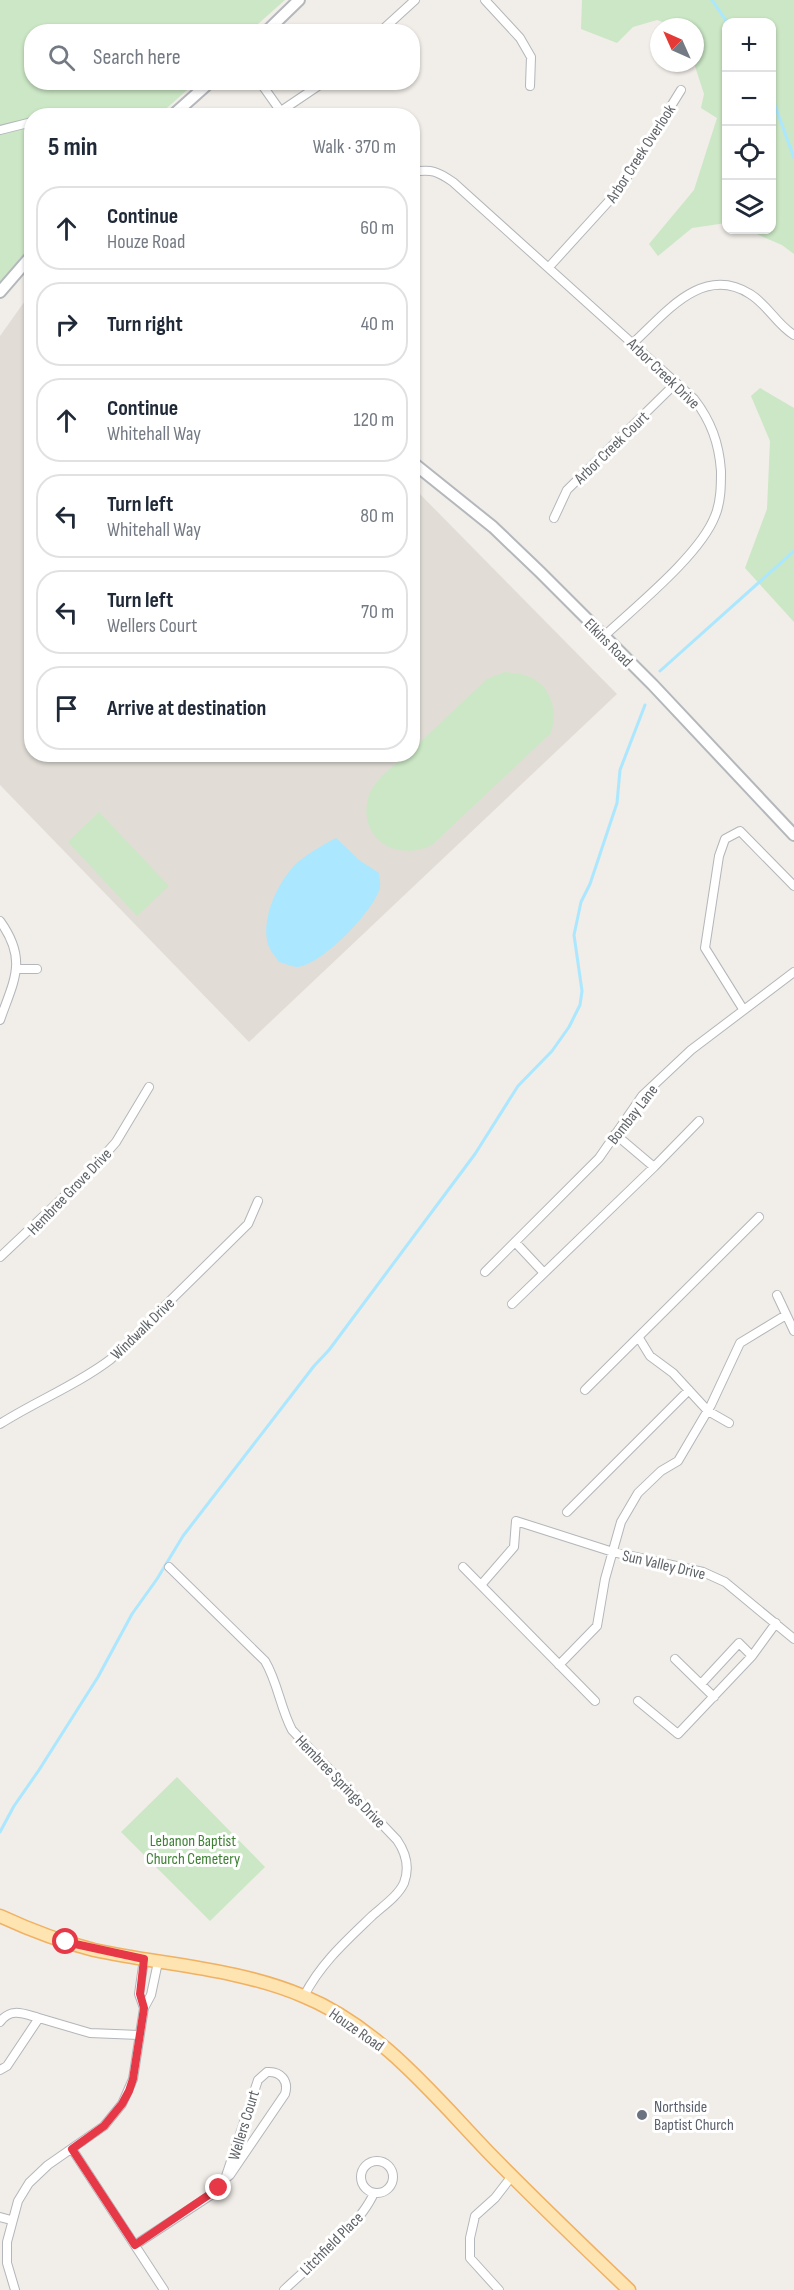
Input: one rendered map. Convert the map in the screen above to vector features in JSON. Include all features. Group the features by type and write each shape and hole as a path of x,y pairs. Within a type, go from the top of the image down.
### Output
{"main road":[{"name":"Houze Road","path":"0,1916 66,1942 250,1979 304,1996 357,2025 396,2057 512,2176 629,2290"}],"street":[{"path":"274,24 299,0"},
{"path":"389,24 415,0"},
{"path":"485,0 520,38 531,57 530,86"},
{"path":"181,108 201,90"},
{"path":"266,90 278,108"},
{"path":"289,108 313,90"},
{"name":"Arbor Creek Overlook","path":"549,267 619,190 681,90"},
{"path":"0,130 24,124"},
{"name":"Arbor Creek Drive","path":"420,170 428,169 440,173 453,182 549,267 676,383 705,413 714,433 720,459 721,487 715,516 700,542 679,565 603,637"},
{"path":"0,292 24,264"},
{"path":"633,344 677,302 694,290 712,285 732,286 749,293 794,335"},
{"name":"Arbor Creek Court","path":"554,518 567,490 676,383"},
{"name":"Elkins Road","path":"420,468 493,527 540,572 653,685 793,833"},
{"path":"744,1009 705,948 719,856 725,839 740,831 794,886"},
{"path":"0,921 8,932 18,969 0,1020"},
{"path":"18,969 37,969"},
{"name":"Bombay Lane","path":"485,1272 599,1158 642,1096 691,1050 794,972"},
{"name":"Hembree Grove Drive","path":"0,1257 94,1167 116,1142 148,1087"},
{"path":"512,1304 699,1121"},
{"path":"615,1134 654,1167"},
{"name":"Windwalk Drive","path":"0,1424 25,1408 89,1375 111,1359 248,1224 258,1201"},
{"path":"585,1390 759,1217"},
{"path":"515,1242 544,1273"},
{"path":"777,1295 794,1331"},
{"path":"559,1665 597,1626 605,1579 621,1522 638,1493 661,1471 678,1461 708,1411 740,1343 786,1315"},
{"path":"639,1338 650,1356 673,1372 708,1411 729,1423"},
{"path":"567,1512 689,1390"},
{"name":"Sun Valley Drive","path":"481,1585 514,1547 516,1521 613,1552 703,1572 725,1582 794,1639"},
{"name":"Hembree Springs Drive","path":"169,1567 266,1661 275,1677 284,1715 292,1730 397,1840 405,1855 406,1873 399,1890 326,1961 313,1977 304,1996"},
{"path":"463,1567 595,1701"},
{"path":"638,1701 678,1734 752,1656 776,1623"},
{"path":"701,1684 739,1643 752,1656"},
{"path":"675,1659 714,1696"},
{"path":"144,1959 140,1994 144,2008"},
{"path":"15,2290 7,2263 7,2242 11,2220 18,2201 29,2183 48,2165 104,2126 122,2104 133,2079 144,2008 151,1995 158,1962"},
{"path":"0,2022 10,2013 17,2012 90,2032 139,2035"},
{"path":"0,2070 8,2066 39,2018"},
{"name":"Wellers Court","path":"135,2245 211,2195 231,2175 285,2094 286,2081 278,2073 267,2072 258,2080 225,2179"},
{"path":"72,2149 164,2290"},
{"name":"Litchfield Place","path":"371,2162 382,2162 393,2173 392,2183 385,2191 374,2193 362,2184 361,2173 363,2168 371,2162"},
{"path":"499,2290 470,2258 470,2238 475,2216 495,2198 512,2176"},
{"name":"Litchfield Place","path":"284,2290 369,2205 374,2193"},
{"path":"0,2217 11,2220"}],"shaded area":[{"path":"24,303 24,762 420,762 420,494 617,694 249,1042 0,785 0,336"}],"green space":[{"path":"0,0 285,0 258,24 24,24 24,90 187,90 167,108 24,108 24,265 0,289"},
{"path":"582,0 794,0 794,254 782,245 756,234 776,234 776,18 722,18 722,224 692,228 658,256 649,244 694,190 717,118 701,108 704,94 697,72 704,72 704,18 650,18 650,22 633,27 617,43 581,29"},
{"path":"760,388 794,408 794,622 745,568 767,509 770,441 751,396"},
{"path":"505,672 522,674 541,684 553,706 551,733 432,845 418,850 405,851 382,843 373,834 368,823 366,810 372,789 398,762 420,762 420,742 487,679"},
{"path":"99,812 169,886 137,916 68,842"},
{"name":"Lebanon Baptist Church Cemetery","path":"177,1777 265,1867 210,1921 121,1832"}],"water":[{"path":"336,838 359,860 379,873 380,885 376,897 369,909 346,935 320,957 297,967 279,962 270,949 266,925 277,891 297,863"}],"waterway":[{"path":"712,0 724,18"},
{"path":"776,108 794,158"},
{"path":"660,671 794,551"},
{"path":"0,1832 14,1806 98,1677 132,1614 183,1536 314,1366 329,1350 475,1154 518,1086 552,1051 569,1027 580,1005 582,991 574,935 581,902 590,884 617,803 620,770 645,705"}],"place":[{"name":"Northside Baptist Church","path":"642,2115"}],"route":[{"path":"66,1942 94,1950 144,1959 140,1994 144,2008 133,2079 129,2091 114,2116 72,2149 135,2245 219,2188"}]}
